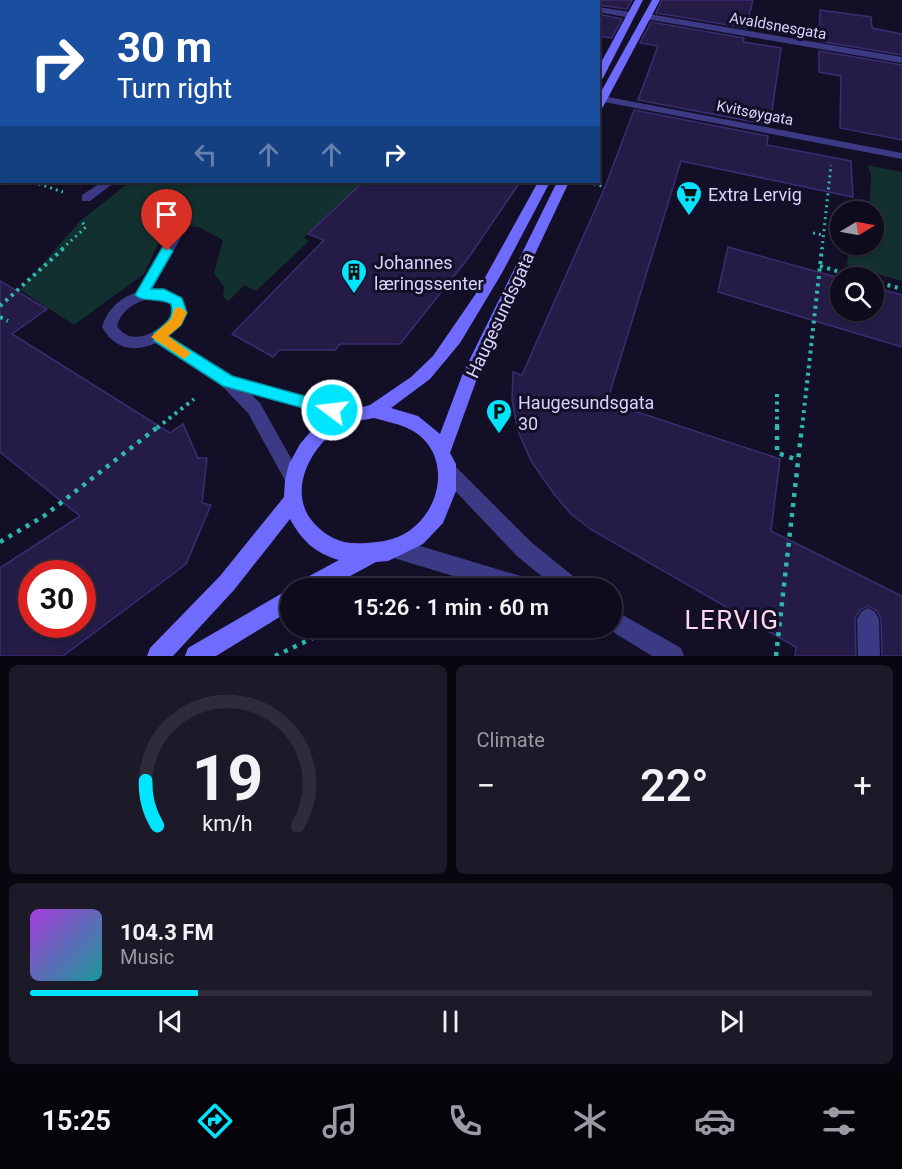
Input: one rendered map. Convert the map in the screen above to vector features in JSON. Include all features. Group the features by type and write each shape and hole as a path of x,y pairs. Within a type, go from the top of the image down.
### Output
{"main road":[{"path":"600,74 639,0"},
{"path":"601,103 649,17 656,0"},
{"name":"Haugesundsgata","path":"374,411 410,387 438,361 490,281 543,183"},
{"name":"Haugesundsgata","path":"443,450 471,373 563,183"},
{"path":"326,578 369,555 397,549 421,534 438,514 447,493 448,471 443,450 431,434 415,421 395,414 374,411 353,415 333,423 315,436 300,456 293,478 292,502 301,524 318,541 342,552 369,555"},
{"path":"158,656 228,583 292,502"},
{"path":"196,656 280,605"}],"street":[{"path":"600,9 631,15"},
{"name":"Avaldsnesgata","path":"649,17 902,60"},
{"name":"Kvitsøygata","path":"601,103 902,156"},
{"path":"86,198 108,183"},
{"path":"142,295 180,228"},
{"path":"164,294 177,301 180,313 177,322 158,337 132,343 119,340 109,327 116,310 142,295 164,294"},
{"path":"158,337 228,381 254,408 293,478"},
{"path":"228,381 353,415"},
{"path":"448,471 525,549 560,578"},
{"path":"397,549 494,578"},
{"path":"868,619 869,656"},
{"path":"622,626 673,656"}],"path":[{"path":"776,656 832,154"},
{"path":"36,183 49,188"},
{"path":"589,183 605,187"},
{"path":"0,306 86,227"},
{"path":"813,233 823,235"},
{"path":"820,266 830,269"},
{"path":"884,284 902,289"},
{"path":"0,317 8,321"},
{"path":"777,394 777,453 798,460"},
{"path":"0,542 44,516 194,399"},
{"path":"275,656 313,638"}],"green space":[{"path":"867,165 902,172 902,281 884,276 884,267 847,265 848,255 884,255 884,201 870,201 871,174"},
{"path":"129,183 362,183 350,195 349,213 334,208 304,238 309,241 256,291 244,285 229,301 223,297 224,287 214,273 223,240 198,227 173,224 157,246 144,274 74,325 20,290 80,221"}],"building":[{"path":"600,0 632,0 627,9 600,5"},
{"path":"662,0 753,0 746,28 656,13"},
{"path":"820,10 871,17 872,28 902,34 902,55 819,41"},
{"path":"600,14 622,19 612,38 600,36"},
{"path":"651,22 744,38 743,42 781,48 770,125 638,100 658,46 640,43"},
{"path":"819,51 902,65 902,140 840,128 841,76 819,72"},
{"path":"634,110 768,136 767,145 851,161 853,197 681,161 607,402 780,459 771,531 902,596 902,656 882,656 881,619 877,611 869,606 860,610 855,618 856,656 795,656 796,647 590,529 570,513 531,461 518,431 512,400 513,372 522,375 605,187"},
{"name":"Johannes læringssenter","path":"362,183 519,183 469,257 400,344 340,344 335,350 279,350 273,357 232,334 324,240 308,234"},
{"path":"728,247 830,275 830,321 884,321 884,290 902,295 902,347 718,292"},
{"path":"0,281 47,309 12,334 170,433 183,424 198,458 207,458 202,503 211,505 186,564 96,631 96,560 18,560 18,638 87,638 63,656 0,656 0,568 80,516 0,452"}],"slow traffic":[{"path":"180,312 177,322 158,337 184,353"}],"place":[{"name":"Extra Lervig","path":"689,217"},
{"name":"Johannes læringssenter","path":"354,295"},
{"name":"Haugesundsgata 30","path":"499,435"}],"district":[{"name":"LERVIG","path":"732,620"}],"route":[{"path":"167,251 142,295 153,293 170,296 177,301 180,308 177,322 158,337 228,381 272,391 332,410"}]}
